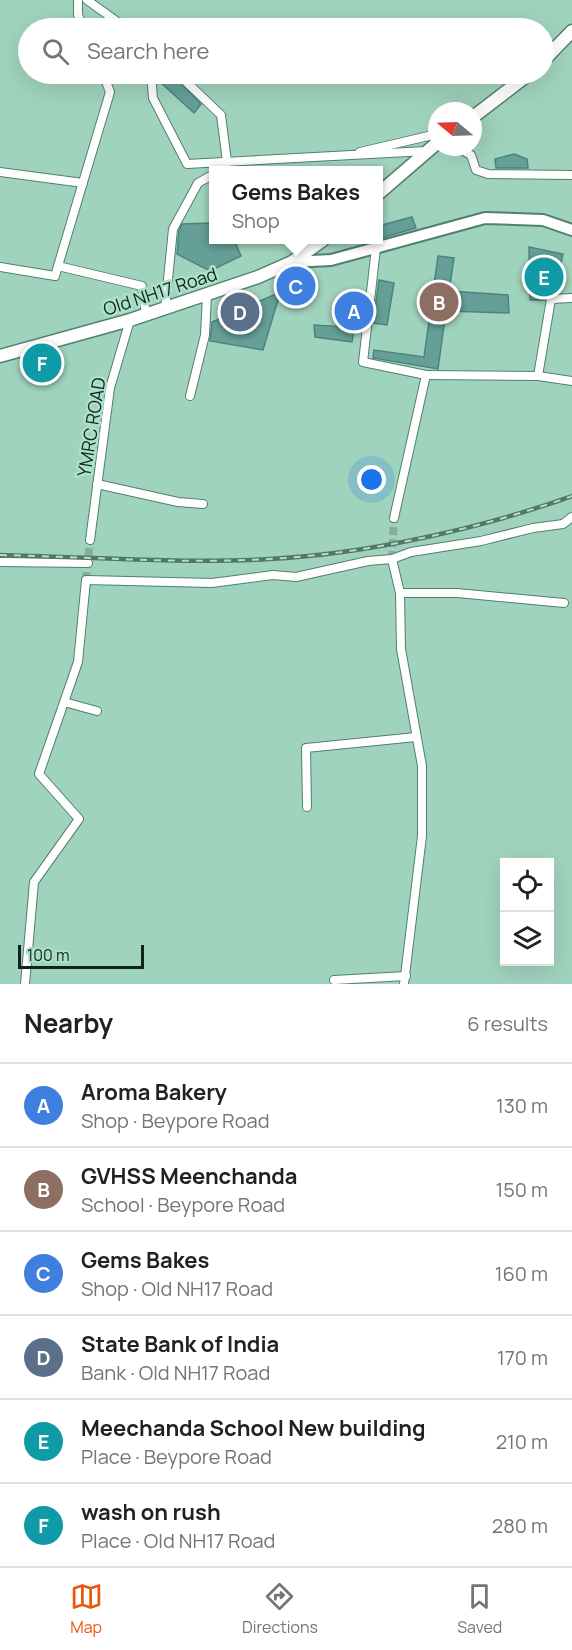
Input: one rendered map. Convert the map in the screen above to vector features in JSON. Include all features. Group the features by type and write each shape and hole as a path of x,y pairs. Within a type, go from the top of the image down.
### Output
{"main road":[{"path":"554,49 572,31"},
{"path":"482,110 516,84"},
{"path":"383,190 428,150"},
{"path":"292,262 331,260 485,218 543,220 572,230"},
{"name":"Old NH17 Road","path":"0,356 207,296 292,262 317,244"}],"street":[{"path":"78,0 79,18"},
{"path":"87,0 112,18"},
{"path":"0,267 55,276 110,92 107,84"},
{"path":"152,84 153,98 187,164 338,157 428,147"},
{"path":"188,84 221,115 227,162 224,166"},
{"path":"338,157 428,136"},
{"path":"471,156 476,170 488,174 572,175"},
{"path":"0,172 83,183"},
{"path":"165,309 173,229 198,183 209,176"},
{"path":"376,248 363,362 426,375 537,376 572,381"},
{"path":"58,266 142,286 146,315"},
{"path":"190,396 205,335 207,296"},
{"path":"537,376 551,299 572,298"},
{"name":"YMRC ROAD","path":"90,540 110,388 130,320"},
{"path":"394,518 426,375"},
{"path":"98,484 178,502 203,504"},
{"path":"25,984 34,882 79,819 39,774 78,662 86,580 212,583 273,575 296,577 368,561 392,559 411,552 481,541 533,528 563,524 572,517"},
{"path":"334,980 405,980 422,836 422,766 401,649 400,593 392,559"},
{"path":"0,562 88,563"},
{"path":"400,593 457,593 564,603"},
{"path":"64,702 97,711"},
{"path":"307,807 306,748 416,737"}],"building":[{"path":"162,84 182,84 201,104 194,113"},
{"path":"514,154 527,159 528,168 496,168 495,159"},
{"path":"412,217 416,228 383,238 383,225"},
{"path":"209,223 209,244 236,244 241,256 210,271 177,254 179,231 182,224"},
{"path":"529,247 563,254 554,293 548,294 545,300 530,300"},
{"path":"438,256 454,258 449,291 508,295 509,313 446,311 438,369 373,358 374,350 424,357"},
{"path":"379,280 394,283 387,325 373,323"},
{"path":"358,292 362,298 359,324 355,324 352,342 315,337 314,325 346,327 350,298"},
{"path":"276,294 278,300 263,350 210,341 212,322"},
{"path":"56,349 58,370 27,369 25,358"}],"tunnel":[{"path":"392,559 394,518"},
{"path":"86,580 90,540"}],"railway":[{"path":"0,555 202,561 306,556 383,546 422,538 499,519 572,496"}],"place":[{"name":"Meechanda School New building","path":"544,277"},
{"name":"Gems Bakes","path":"296,286"},
{"name":"GVHSS Meenchanda","path":"439,302"},
{"name":"Aroma Bakery","path":"354,311"},
{"name":"State Bank of India","path":"240,312"},
{"name":"wash on rush","path":"42,363"}]}
